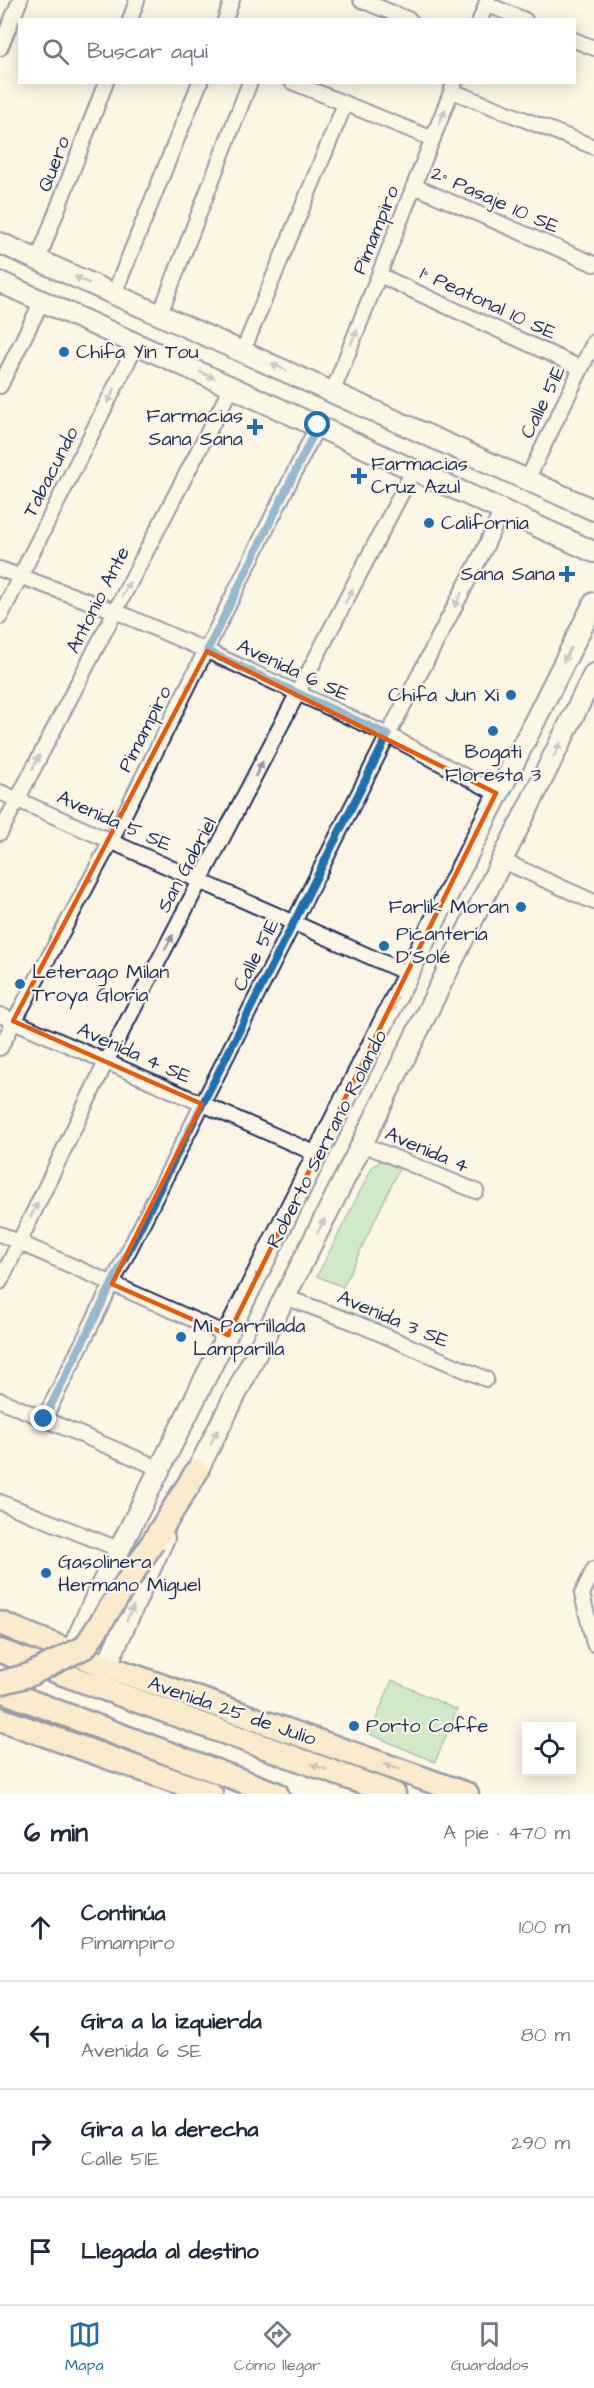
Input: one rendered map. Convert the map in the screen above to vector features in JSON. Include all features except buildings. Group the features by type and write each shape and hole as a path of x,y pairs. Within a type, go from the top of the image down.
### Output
{"main road":[{"path":"0,243 594,510"},
{"path":"0,282 594,552"},
{"name":"Roberto Serrano Rolando","path":"62,1675 161,1469 410,974 496,793 594,603"},
{"name":"Roberto Serrano Rolando","path":"97,1687 197,1471 503,861 594,674"},
{"path":"0,1683 29,1675 85,1647 197,1471"},
{"name":"Avenida 25 de Julio","path":"0,1623 106,1666 467,1794"},
{"name":"Avenida 25 de Julio","path":"0,1651 394,1794"},
{"path":"0,1690 277,1794"},
{"path":"0,1719 211,1794"}],"street":[{"path":"0,48 20,0"},
{"path":"131,18 137,0"},
{"path":"226,18 232,0"},
{"path":"361,0 386,5 407,18"},
{"path":"481,18 487,2 521,18"},
{"path":"576,41 594,48"},
{"name":"Quero","path":"38,260 105,84"},
{"path":"114,294 199,84"},
{"path":"160,314 249,84"},
{"path":"297,84 433,139"},
{"path":"454,87 594,147"},
{"name":"Pimampiro","path":"333,392 454,87"},
{"path":"243,351 345,104"},
{"name":"2° Pasaje 10 SE","path":"414,186 594,264"},
{"name":"1° Peatonal 10 SE","path":"379,275 581,368"},
{"path":"0,386 42,301"},
{"name":"Calle 51E","path":"527,480 594,342"},
{"name":"Tabacundo","path":"0,617 137,343"},
{"name":"Antonio Ante","path":"0,833 232,386"},
{"name":"Pimampiro","path":"0,1048 7,1018 111,841 318,425"},
{"name":"San Gabriel","path":"0,1282 106,1062 414,469"},
{"name":"Calle 51E","path":"44,1419 388,735 486,546 502,509"},
{"name":"Avenida 6 SE","path":"0,569 115,611 207,651 388,735 496,793"},
{"name":"Avenida 5 SE","path":"0,792 410,974"},
{"path":"503,861 594,902"},
{"name":"Avenida 4 SE","path":"7,1018 319,1155"},
{"name":"Avenida 4","path":"362,1144 476,1191"},
{"path":"0,1234 228,1335"},
{"name":"Avenida 3 SE","path":"285,1297 353,1322 486,1379"},
{"path":"0,1400 161,1469"},
{"path":"0,1502 121,1550"},
{"path":"593,1637 582,1594 594,1569"}],"highlighted area":[{"path":"207,651 496,793 228,1335 112,1284 202,1104 13,1021"}],"green space":[{"path":"383,1160 393,1160 401,1165 343,1287 317,1276 373,1166"},
{"path":"392,1680 457,1710 435,1762 370,1734"}],"place":[{"name":"Chifa Yin Tou","path":"64,352"},
{"name":"Farmacias Sana Sana","path":"255,427"},
{"name":"Farmacias Cruz Azul","path":"359,476"},
{"name":"California","path":"429,523"},
{"name":"Sana Sana","path":"567,574"},
{"name":"Chifa Jun Xi","path":"511,695"},
{"name":"Bogati Floresta 3","path":"493,731"},
{"name":"Farlik Moran","path":"521,907"},
{"name":"Picantería D'Solé","path":"384,946"},
{"name":"Leterago Milan Troya Gloria","path":"20,984"},
{"name":"Mi Parrillada Lamparilla","path":"181,1337"},
{"name":"Gasolinera Hermano Miguel","path":"46,1573"},
{"name":"Porto Coffe","path":"354,1726"}],"route":[{"path":"44,1419 388,735 207,651 318,425"}]}
